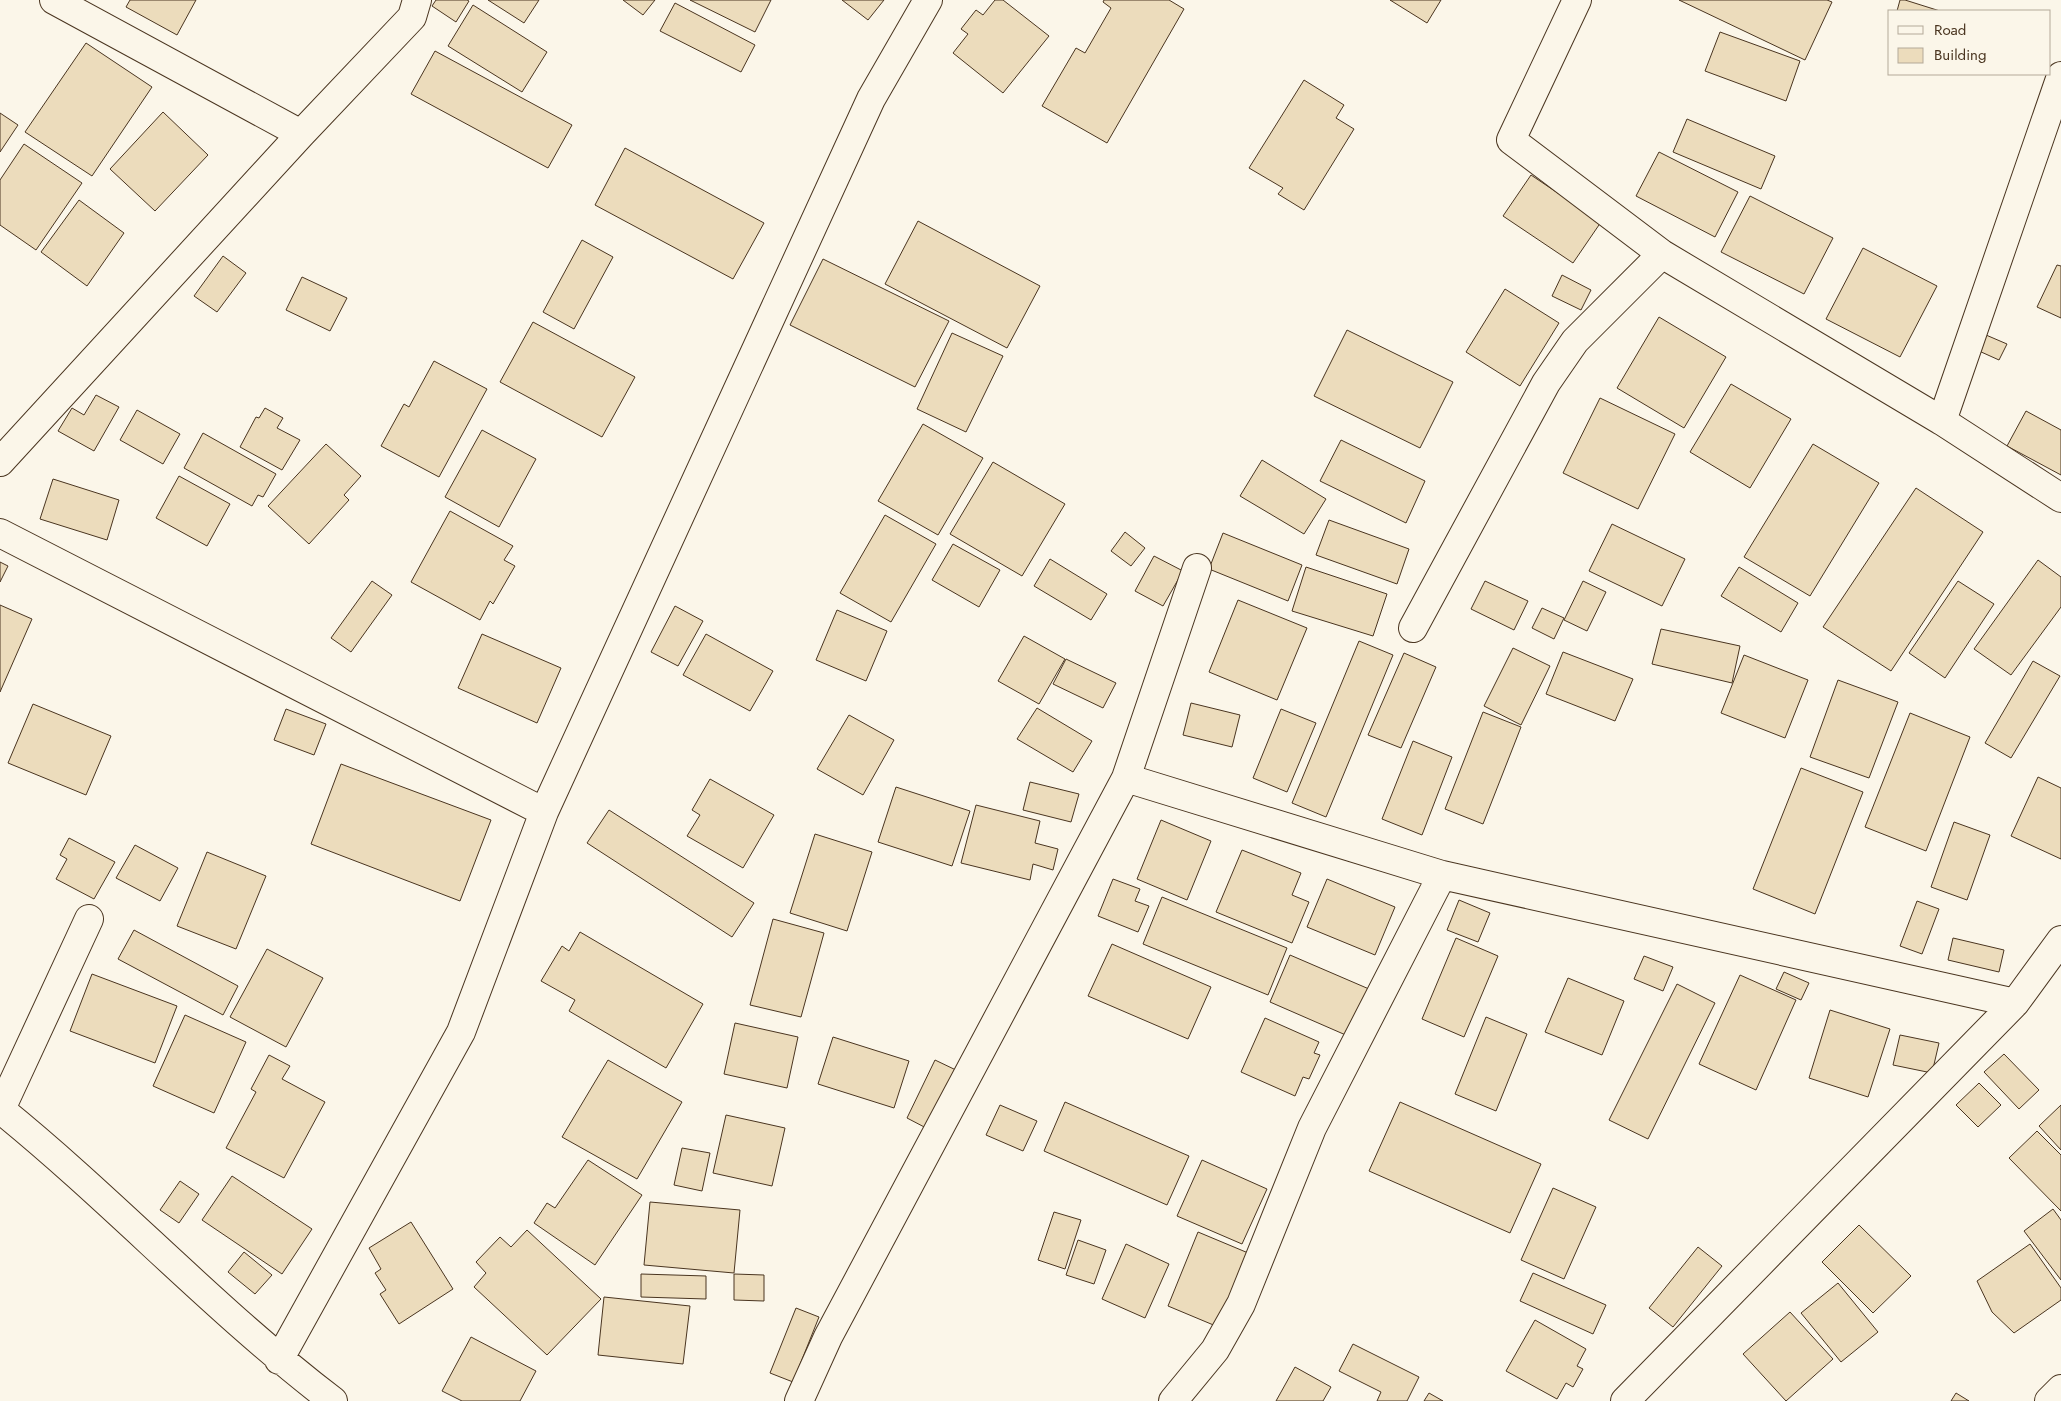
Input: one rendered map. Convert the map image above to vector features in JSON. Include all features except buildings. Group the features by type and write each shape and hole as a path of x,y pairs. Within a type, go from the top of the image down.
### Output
{"street":[{"path":"54,0 301,134"},
{"path":"0,462 412,16 417,0"},
{"path":"279,1360 461,1032 544,812 871,99 928,0"},
{"path":"1578,0 1511,140 1662,254 1942,421 2061,498"},
{"path":"1942,421 2061,76"},
{"path":"1413,628 1546,383 1574,341 1662,254"},
{"path":"0,532 544,812"},
{"path":"799,1401 828,1337 1126,778 1197,568"},
{"path":"1126,778 1442,875 2015,1004"},
{"path":"1173,1401 1215,1350 1241,1304 1312,1128 1442,875"},
{"path":"89,919 0,1109 96,1193 279,1360 333,1401"},
{"path":"1625,1401 2015,1004 2061,940"},
{"path":"2049,1401 2061,1389"}]}
